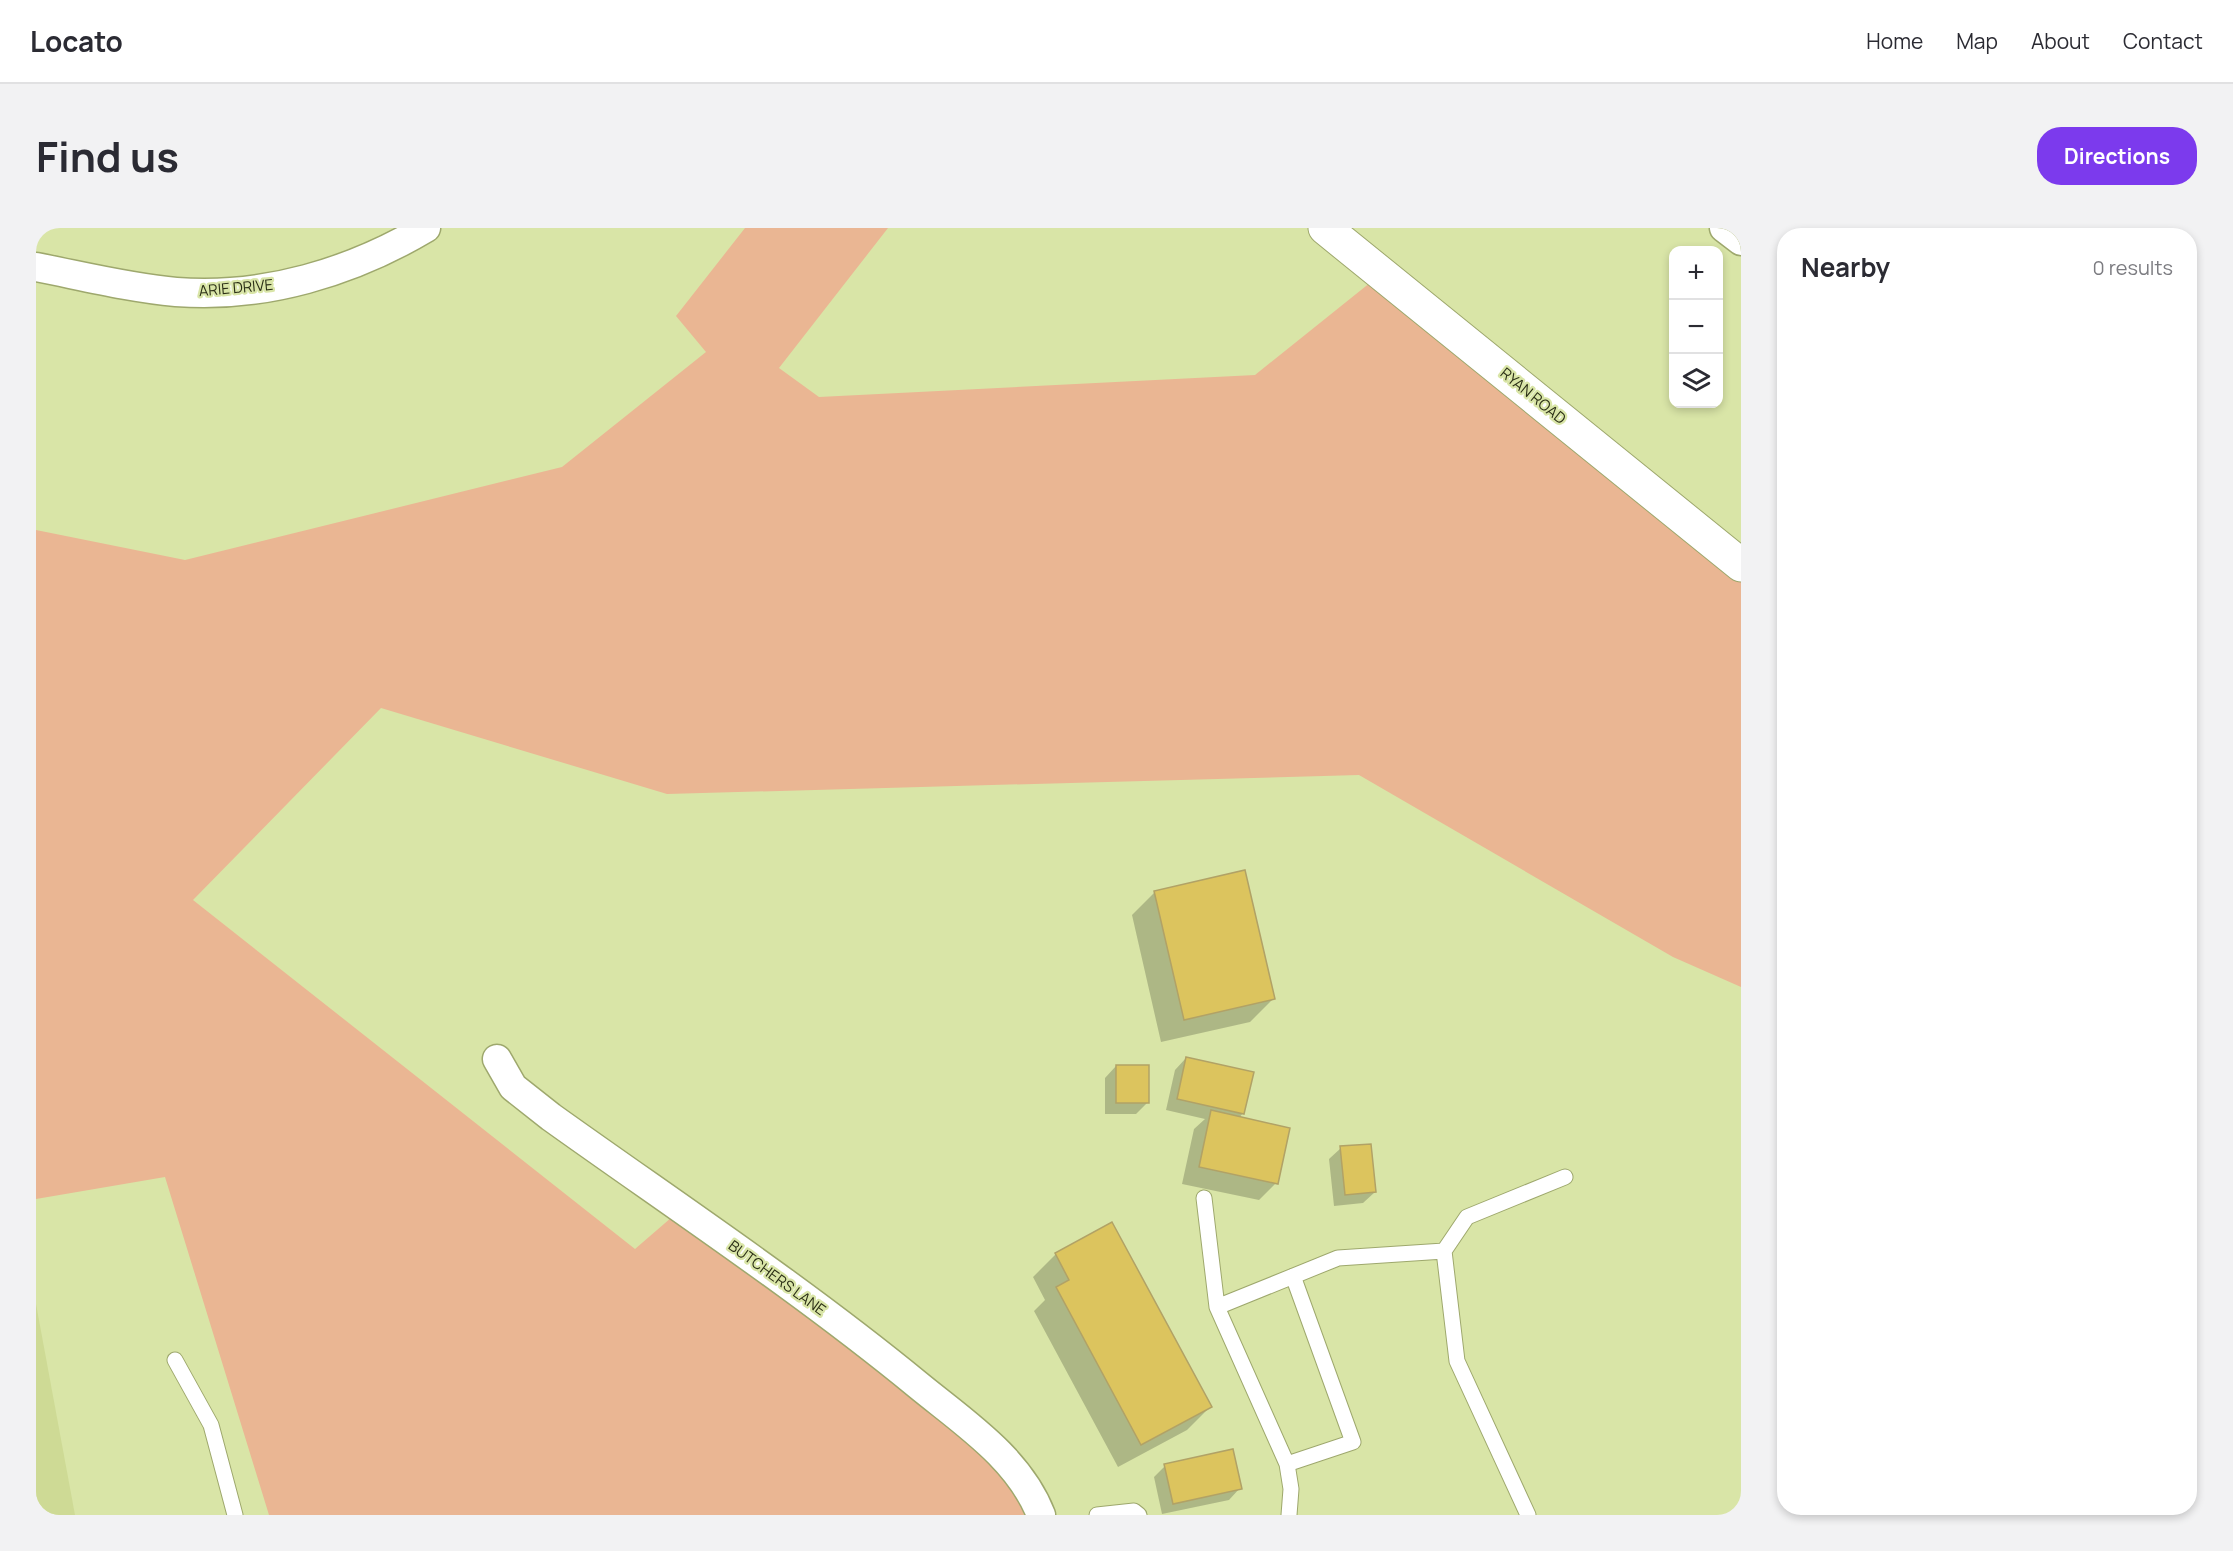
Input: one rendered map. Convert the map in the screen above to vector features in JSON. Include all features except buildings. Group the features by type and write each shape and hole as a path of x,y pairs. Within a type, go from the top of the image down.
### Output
{"street":[{"name":"ARIE DRIVE","path":"36,267 176,291 224,292 266,287 314,277 368,259 426,228"},
{"name":"RYAN ROAD","path":"1325,228 1741,565"},
{"path":"1724,228 1741,241"},
{"name":"BUTCHERS LANE","path":"497,1059 513,1087 551,1117 861,1338 967,1424 1010,1463 1041,1515"}],"lane":[{"path":"1528,1515 1457,1361 1444,1251 1467,1217 1565,1177"},
{"path":"1203,1198 1216,1307 1287,1464 1291,1489 1289,1515"},
{"path":"1216,1307 1338,1258 1444,1251"},
{"path":"1287,1464 1353,1442 1293,1276"},
{"path":"175,1360 211,1425 235,1515"},
{"path":"1097,1515 1134,1512 1140,1515"}],"shaded area":[{"path":"745,228 888,228 779,368 819,397 1255,375 1381,274 1741,565 1741,987 1673,957 1359,775 667,794 381,708 193,900 635,1249 679,1211 875,1350 1018,1485 1024,1515 269,1515 165,1177 36,1199 36,530 185,560 562,467 706,352 676,316"},
{"path":"36,1304 75,1515 36,1515"}]}
